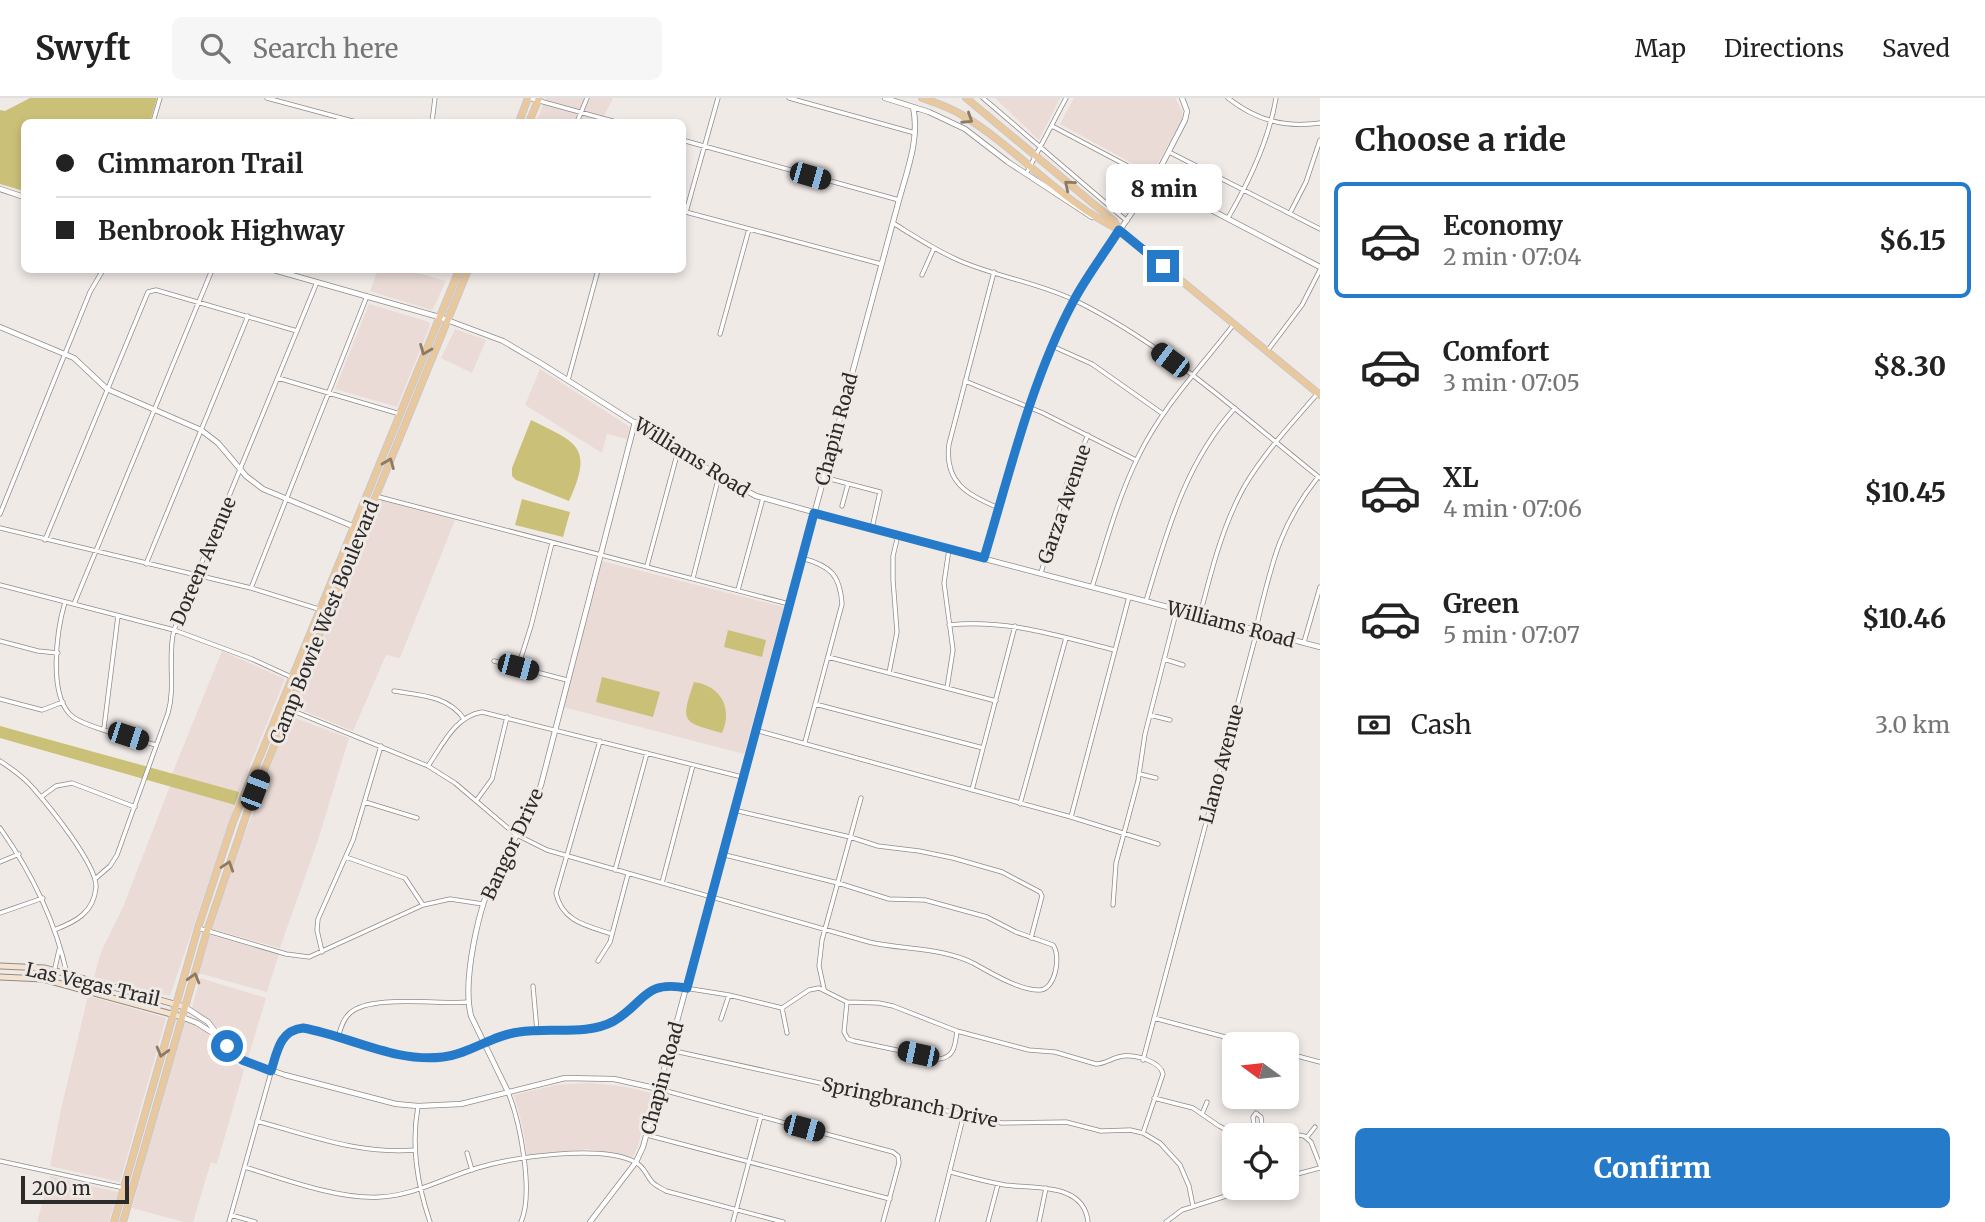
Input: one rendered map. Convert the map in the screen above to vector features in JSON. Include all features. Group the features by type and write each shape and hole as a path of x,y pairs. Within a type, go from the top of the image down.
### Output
{"main road":[{"path":"520,119 529,98"},
{"path":"922,98 950,108 972,121 1028,169 1101,222 1119,230 1319,394"},
{"path":"966,98 1114,221 1119,230"},
{"path":"530,119 539,99"},
{"name":"Camp Bowie West Boulevard","path":"114,1222 198,928 247,783 458,273"},
{"name":"Camp Bowie West Boulevard","path":"123,1222 207,931 248,810 467,273"},
{"path":"247,783 243,805 248,810"},
{"name":"Las Vegas Trail","path":"0,966 38,967 185,1007"},
{"name":"Las Vegas Trail","path":"0,977 20,976 52,981 182,1017"},
{"path":"80,989 84,987 103,991 107,985"},
{"path":"128,1002 134,997 155,997"},
{"path":"143,1122 151,1124"}],"street":[{"path":"154,119 160,98"},
{"path":"267,98 344,119"},
{"path":"294,106 296,98"},
{"path":"432,119 435,98"},
{"path":"529,98 605,119"},
{"path":"578,119 587,98"},
{"path":"686,206 718,98"},
{"path":"789,98 915,133"},
{"path":"885,98 965,129 1008,162 1028,169 1066,98"},
{"path":"983,98 1127,221"},
{"path":"984,558 1030,407 1052,346 1074,300 1154,180 1169,152 1186,115 1182,98"},
{"path":"1228,98 1251,114 1270,121 1290,125 1320,123"},
{"path":"1228,218 1244,190 1276,98"},
{"name":"Chapin Road","path":"590,1222 636,1162 646,1135 900,200 915,133 913,107"},
{"path":"1052,126 1320,268 1302,305 1267,351"},
{"path":"1290,213 1306,182 1320,140"},
{"path":"686,141 900,200"},
{"path":"1169,152 1320,229"},
{"path":"0,189 21,196"},
{"path":"686,213 881,264"},
{"path":"893,223 959,261 1040,285 1074,300 1137,335 1235,408 1319,477"},
{"path":"719,334 749,229"},
{"path":"922,275 934,248"},
{"path":"995,272 948,444 947,463 958,483 980,499 999,508"},
{"path":"0,514 90,292 101,273"},
{"path":"74,604 211,273"},
{"name":"Williams Road","path":"285,273 439,317 503,341 719,476 763,498 1320,647"},
{"path":"568,380 597,273"},
{"name":"Doreen Avenue","path":"95,879 114,860 156,745 173,691 170,657 174,630 317,282"},
{"path":"45,540 148,292 156,290 297,331"},
{"path":"251,588 366,296"},
{"path":"146,564 248,316"},
{"path":"1092,587 1122,492 1136,460 1163,414 1234,324"},
{"path":"0,327 80,362 107,389 201,430 218,443 258,486 362,530"},
{"path":"1052,346 1092,365 1163,414"},
{"path":"278,378 408,417"},
{"path":"965,382 1030,407 1136,460"},
{"path":"1200,615 1217,553 1245,487 1276,443 1319,394"},
{"path":"1146,601 1183,487 1213,436 1235,408"},
{"name":"Bangor Drive","path":"521,1222 527,1194 517,1117 508,1092 471,1016 467,1002 468,981 483,904 496,873 536,801 635,422"},
{"name":"Garza Avenue","path":"1041,573 1068,480 1088,435"},
{"path":"647,566 678,449"},
{"path":"693,578 719,476"},
{"path":"823,477 880,492 872,528"},
{"name":"Llano Avenue","path":"1143,1060 1281,538 1297,506 1319,477"},
{"path":"842,506 848,484"},
{"path":"367,492 789,604"},
{"path":"738,590 763,498"},
{"path":"0,528 251,588 328,612"},
{"path":"889,673 897,632 892,580 893,556 898,535"},
{"path":"518,667 552,542"},
{"path":"947,688 953,650 944,583 949,549"},
{"path":"802,558 828,568 838,584 842,604 805,743"},
{"path":"0,584 174,630 252,659 300,681"},
{"path":"1304,643 1320,587"},
{"path":"1071,817 1129,597"},
{"path":"65,602 60,627 57,685 63,702 75,718 156,745"},
{"path":"1113,905 1116,863 1140,774 1145,734 1177,609"},
{"path":"104,729 118,616"},
{"path":"949,625 979,622 1015,626 1115,650"},
{"path":"972,790 1015,626"},
{"path":"1020,804 1066,638"},
{"path":"0,641 58,653"},
{"path":"828,657 996,701"},
{"path":"1164,659 1183,665"},
{"path":"494,661 567,680"},
{"path":"394,691 451,704 464,719"},
{"path":"0,699 43,710 63,702"},
{"path":"815,704 983,748"},
{"path":"279,705 428,766 455,783 518,836 547,850 709,898 889,946 917,948 957,958 995,976 1040,990 1047,988 1052,981 1058,954 1054,945 986,917 925,900 889,899 838,883 721,854"},
{"path":"428,766 464,719 482,712 742,777"},
{"path":"1150,715 1170,720"},
{"path":"476,801 492,779 507,717"},
{"path":"755,730 1071,817 1158,844"},
{"path":"600,741 556,888 560,905 571,919 612,934"},
{"path":"323,953 317,930 318,919 346,857 382,746"},
{"path":"615,870 647,753"},
{"path":"0,761 23,777 41,797 78,848 95,879 95,892 87,912 72,923 54,930"},
{"path":"662,883 692,765"},
{"path":"1140,774 1156,778"},
{"path":"41,797 56,786 72,783 135,807"},
{"path":"824,989 819,960 860,798"},
{"path":"365,802 417,818"},
{"path":"734,810 878,846 953,858 1002,872 1034,888 1042,896 1031,937"},
{"path":"0,828 19,853 43,898 67,974"},
{"path":"0,862 19,853"},
{"path":"346,857 405,878 424,905"},
{"path":"598,961 608,948 628,874"},
{"path":"0,914 43,898"},
{"path":"198,928 300,957 323,953 424,905 450,899 483,904"},
{"path":"52,981 60,948"},
{"path":"229,1222 279,1044 288,1033 303,1028 419,1058 454,1055 505,1035 601,1026 616,1020 656,987 671,985 729,995 782,1009 809,990 824,989 847,1002 893,1006 957,1031 1029,1050 1055,1052 1096,1064 1122,1056 1156,1063 1163,1073 1143,1133 1160,1143 1180,1165 1189,1186 1192,1206"},
{"path":"533,986 537,1031"},
{"path":"721,1019 729,995"},
{"path":"338,1037 345,1018 362,1006 399,1002 467,1002"},
{"path":"847,1002 844,1032 848,1039 854,1041 939,1059 951,1054 957,1031"},
{"path":"185,1007 208,1023 229,1049 242,1060 271,1071 383,1101 418,1106 461,1104 565,1078 614,1079 893,1152 898,1156 899,1163 883,1222"},
{"path":"782,1009 787,1033"},
{"path":"182,1017 220,1037"},
{"path":"1154,1018 1222,1036"},
{"name":"Springbranch Drive","path":"670,1050 1002,1123 1066,1122 1101,1130 1143,1133"},
{"path":"1299,1056 1320,1062"},
{"path":"1154,1098 1186,1105 1222,1128"},
{"path":"1202,1114 1207,1102"},
{"path":"418,1106 415,1150 420,1190 430,1222"},
{"path":"1254,1123 1256,1112 1261,1117 1261,1123"},
{"path":"937,1222 964,1114"},
{"path":"733,1222 761,1116"},
{"path":"257,1121 356,1147 415,1150"},
{"path":"1307,1137 1315,1128"},
{"path":"646,1135 890,1199"},
{"path":"1299,1135 1307,1137 1311,1142 1320,1166 1299,1173"},
{"path":"467,1153 472,1170"},
{"path":"244,1167 328,1191 379,1198 420,1190 472,1170 523,1160 586,1153 618,1156 636,1162 653,1182 666,1191 783,1222"},
{"path":"0,1161 132,1190"},
{"path":"951,1172 998,1184 1046,1188 1074,1197 1086,1213 1088,1222"},
{"path":"988,1222 998,1184"},
{"path":"1039,1222 1046,1188"},
{"path":"1166,1222 1174,1214 1222,1197"},
{"path":"231,1215 255,1222"}],"shaded area":[{"path":"30,98 157,98 151,119 21,119 21,190 0,184 0,110 5,111"},
{"path":"546,98 613,98 602,119 537,119"},
{"path":"995,98 1060,98 1039,140"},
{"path":"1074,98 1175,98 1182,111 1182,119 1152,174 1060,124"},
{"path":"377,273 418,273 446,281 431,310 370,291"},
{"path":"369,304 429,322 430,326 397,407 335,389"},
{"path":"455,329 486,340 472,373 441,358"},
{"path":"540,369 630,427 627,439 607,434 602,453 525,405"},
{"path":"531,420 570,441 577,448 580,468 569,501 512,476 512,468"},
{"path":"522,499 570,512 563,537 515,525"},
{"path":"382,500 455,520 400,658 386,655 353,731 294,707"},
{"path":"602,561 784,607 744,754 563,707"},
{"path":"728,630 766,640 762,657 724,647"},
{"path":"222,651 285,679 239,792 172,774"},
{"path":"602,677 660,692 653,717 596,702"},
{"path":"694,682 711,688 722,700 726,715 722,733 699,726 688,719 687,706"},
{"path":"290,716 349,738 319,837 280,948 212,929 239,848"},
{"path":"0,726 239,792 235,805 0,738"},
{"path":"170,786 235,805 170,996 94,977 101,952 123,907"},
{"path":"210,935 279,954 267,992 198,973"},
{"path":"200,978 266,998 248,1058 232,1047 218,1028 192,1007"},
{"path":"88,996 166,1018 120,1182 50,1166"},
{"path":"183,1018 207,1033 224,1054 244,1070 217,1164 211,1162 193,1222 132,1208"},
{"path":"589,1083 652,1093 633,1157 588,1149 527,1155 514,1095 556,1085"},
{"path":"50,1176 118,1192 109,1222 37,1222"}],"route":[{"path":"227,1046 242,1060 271,1071 279,1044 288,1033 298,1028 403,1055 439,1058 519,1032 601,1026 616,1020 656,987 671,985 687,988 814,513 984,558 1030,407 1055,337 1085,281 1119,230 1163,266"}]}
